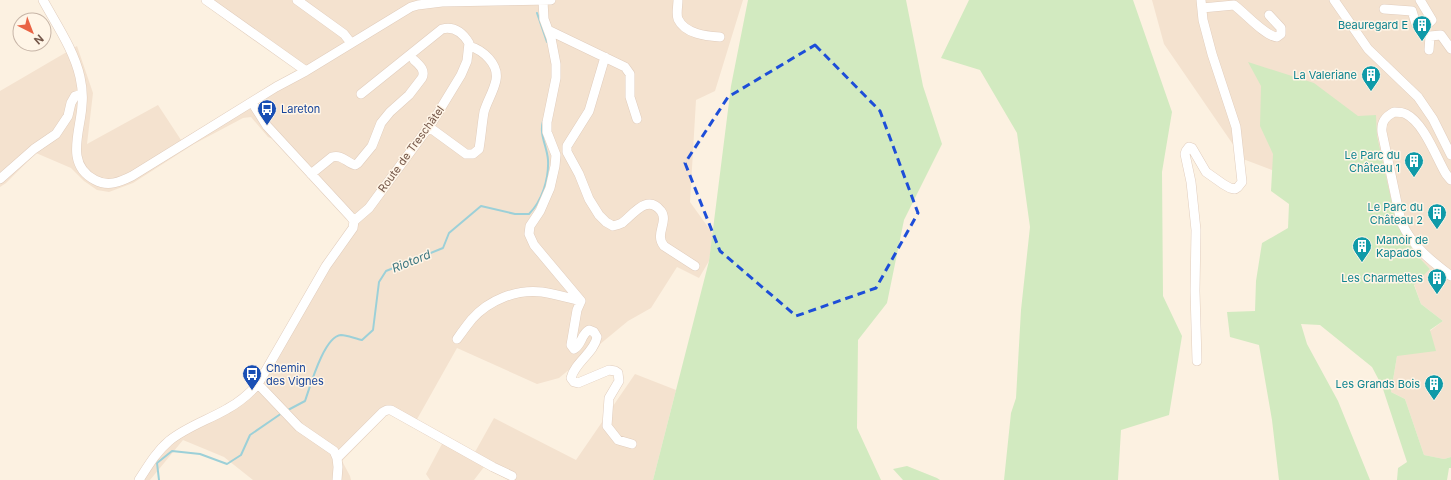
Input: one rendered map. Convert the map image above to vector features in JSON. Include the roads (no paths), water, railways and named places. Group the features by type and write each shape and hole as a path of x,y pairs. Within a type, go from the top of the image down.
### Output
{"street":[{"path":"43,0 65,41 80,77 82,105 76,144 77,158 80,166 85,172 105,184 113,184 132,176 256,103 270,94 276,87 306,71 392,18 418,5 442,2 543,0 544,19 551,38 556,64 556,78 547,122 547,132 556,155 550,188 540,211 530,226 529,234 534,245 581,301"},
{"path":"206,0 306,71"},
{"path":"297,0 344,34 350,43"},
{"path":"678,0 678,18 686,29 703,35 720,37"},
{"path":"1334,0 1362,42 1418,97 1433,119 1451,155"},
{"path":"1384,9 1412,11 1416,24 1430,22 1432,20 1421,1"},
{"path":"1197,361 1195,290 1196,230 1191,182 1185,154 1186,151 1189,147 1192,148 1198,161 1206,172 1230,188 1235,189 1242,182 1236,127 1202,20 1202,4 1234,5 1266,32 1278,37 1281,34 1281,28 1268,15"},
{"path":"361,94 442,29 452,28 459,31 467,40 469,46 483,51 495,69 497,78 484,113 479,149 473,154 466,154 429,127"},
{"path":"548,30 553,34 625,67 630,74 630,97 637,119"},
{"path":"1430,50 1430,36 1436,35 1441,35 1451,49"},
{"name":"Route de Treschâtel","path":"139,480 159,450 170,440 228,409 247,395 258,384 326,266 353,228 354,221 368,208 429,127 461,75 467,61 469,46"},
{"path":"605,57 589,111 567,146 566,152 579,174 589,199 599,215 606,222 613,226 621,224 642,206 656,206 664,217 659,237 660,242 695,266"},
{"path":"311,174 336,156 342,157 353,165 358,163 372,146 381,124 390,112 409,95 422,78 422,69 414,60"},
{"path":"251,106 284,88 306,71"},
{"path":"0,179 34,149 56,134 68,116 71,103 75,96 82,94"},
{"path":"251,106 267,126 354,221"},
{"path":"1451,180 1446,174 1421,129 1412,118 1401,112 1394,112 1384,119 1381,125 1382,132 1401,222 1408,236 1424,255 1451,276"},
{"path":"457,339 472,319 492,302 514,294 542,292 581,301"},
{"path":"581,301 577,310 571,345 574,349 578,347 586,332 589,330 594,332 596,337 593,346 573,372 571,378 574,382 578,383 609,370 618,373 619,381 609,398 607,426 618,440 632,444"},
{"path":"258,384 299,427 334,451 337,458 338,467 337,480"},
{"path":"337,458 383,412 391,410 493,468 512,476"}],"waterway":[{"name":"Riotord","path":"537,13 547,42"},
{"name":"Riotord","path":"288,410 305,401 318,363 329,344 335,338 343,335 362,340 373,330 379,282 386,271 443,248 449,233 481,206 515,214 529,214 534,209 544,189 548,167 542,131 543,121"},
{"name":"Riotord","path":"159,480 157,463 172,451 200,454 227,464 241,455 250,435 282,413"}],"place":[{"name":"Beauregard E","path":"1422,42"},
{"name":"La Valeriane","path":"1371,92"},
{"name":"Lareton","path":"267,126"},
{"name":"Le Parc du Château 1","path":"1414,178"},
{"name":"Le Parc du Château 2","path":"1437,230"},
{"name":"Manoir de Kapados","path":"1362,263"},
{"name":"Les Charmettes","path":"1437,295"},
{"name":"Chemin des Vignes","path":"252,391"},
{"name":"Les Grands Bois","path":"1434,401"}]}
